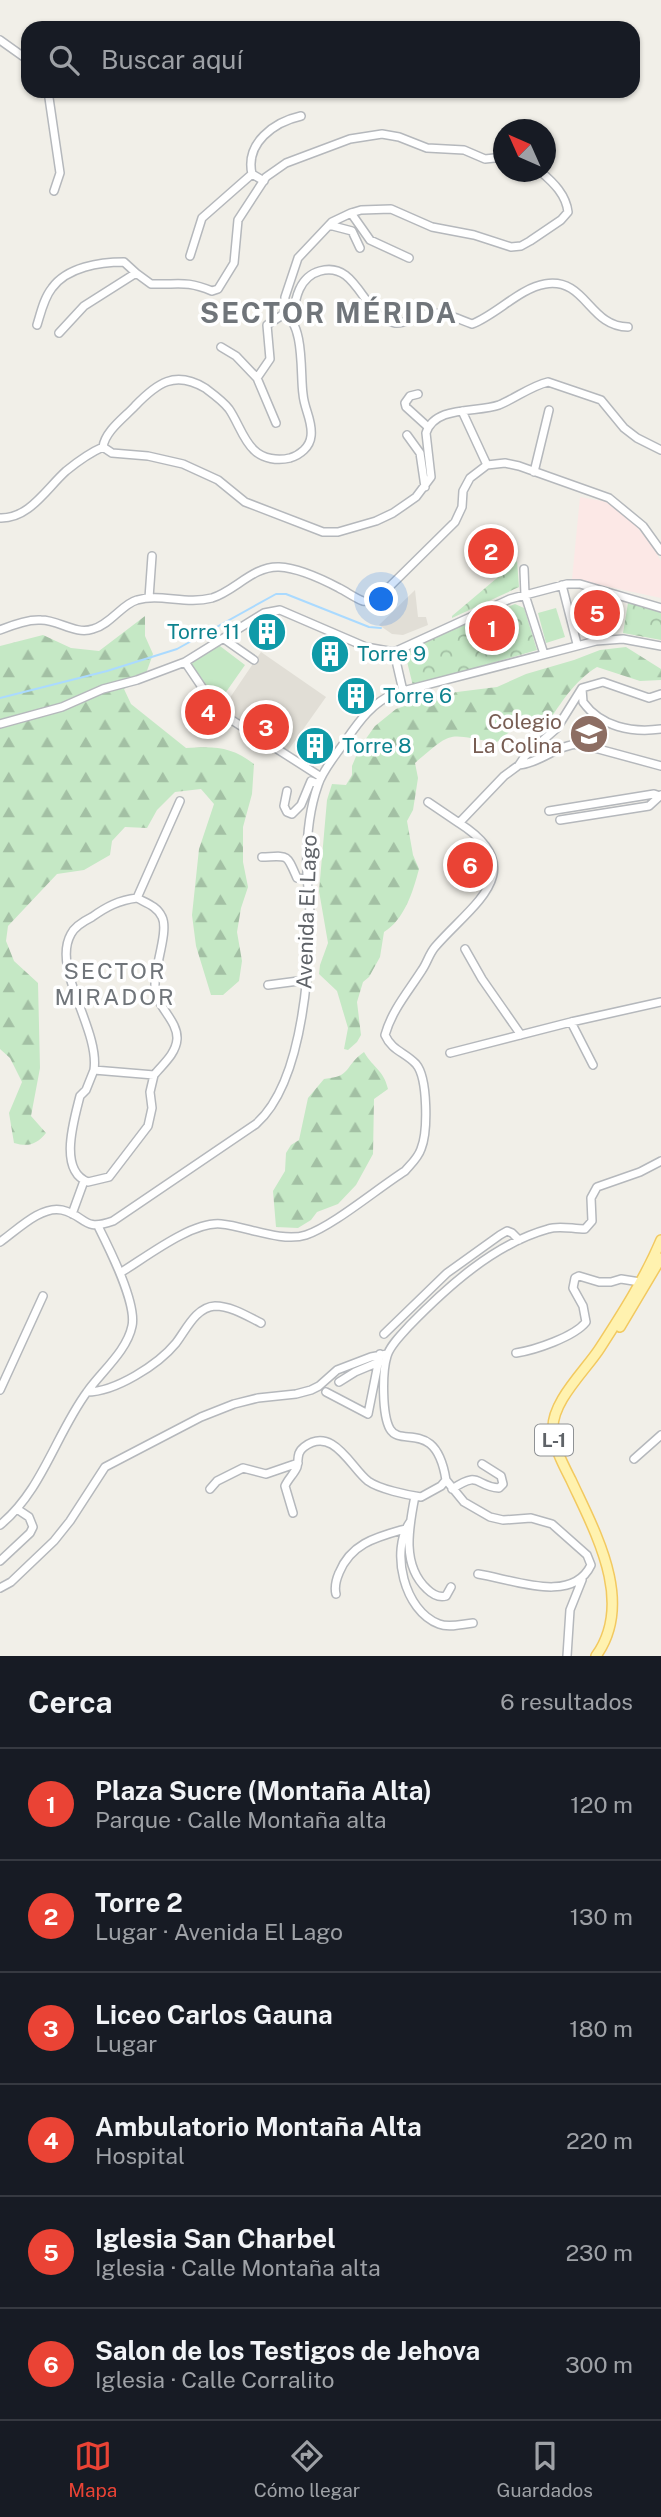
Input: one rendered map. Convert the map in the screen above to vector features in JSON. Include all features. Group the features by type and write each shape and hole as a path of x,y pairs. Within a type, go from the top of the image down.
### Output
{"main road":[{"name":"L-1","path":"596,1656 603,1646 610,1624 610,1576 596,1535 557,1450 553,1424 561,1400 600,1347 640,1282 661,1241"},
{"name":"L-1","path":"603,1656 616,1625 618,1600 615,1575 601,1532 561,1448 558,1425 566,1402 605,1351 661,1258"}],"street":[{"path":"0,40 21,55"},
{"path":"49,98 60,173 54,191"},
{"path":"252,174 254,151 263,135 292,118 301,116"},
{"path":"37,325 46,297 62,278 102,262 124,262 151,284 194,283 212,291 218,289 233,263 238,220 264,181 286,163 367,135 389,134 416,146 464,150 485,159 493,159"},
{"path":"252,174 264,181"},
{"path":"190,256 202,218 252,174"},
{"path":"284,314 285,297 299,258 329,225 351,213 391,209 432,227 511,247 521,246 561,220 568,212 566,201 550,182"},
{"path":"351,213 370,240 409,258"},
{"path":"329,225 352,231 360,248"},
{"path":"0,518 18,516 65,472 103,447 110,433 146,394 167,381 179,378 208,391 227,407 253,449 260,455 289,458 306,448 310,441 311,424 302,394 302,360 292,319 293,305 301,286 312,273 334,270 349,278 381,317 396,323 407,322 425,314 446,313 472,324 537,286 553,284 576,291 608,323 628,327"},
{"path":"58,333 84,306 136,273"},
{"path":"284,314 292,319"},
{"path":"257,378 270,359 267,325 284,314"},
{"path":"221,347 236,356 257,378 276,423"},
{"path":"103,447 111,453 148,456 183,464 218,480 253,506 323,531 338,532 376,521 416,497 431,477 426,433 428,427 444,415 495,406 548,382 601,400 624,428 661,450"},
{"path":"418,394 410,396 405,403 406,407 428,427"},
{"path":"462,411 487,465"},
{"path":"534,472 549,411"},
{"path":"407,435 420,453 425,487"},
{"path":"0,630 42,620 78,629 94,629 118,615 134,601 149,598 184,601 209,598 222,594 253,574 271,567 294,570 360,599 372,601 455,522 462,507 466,484 474,473 487,465 505,463 609,498 618,503 649,533 661,551"},
{"path":"149,598 152,556"},
{"path":"524,569 525,595 544,654"},
{"path":"0,724 62,707 103,689 185,662 264,613 280,610 366,647 394,652 525,595 562,585 580,584 661,608"},
{"path":"562,585 578,644"},
{"path":"223,639 254,660"},
{"name":"Avenida El Lago","path":"98,1226 113,1221 187,1172 265,1115 274,1103 297,1041 306,981 310,928 307,879 309,834 319,781 363,715 385,697 403,691 578,644 623,639 661,646"},
{"path":"394,652 403,691"},
{"path":"185,662 214,705 319,781"},
{"path":"459,823 504,776 557,728 582,688 603,682 649,698 661,694"},
{"path":"582,688 583,702 605,722 630,730 661,729"},
{"path":"519,765 537,760 568,744 580,744 661,766"},
{"path":"286,791 284,806 287,812 292,814 301,805 311,781 319,781"},
{"path":"549,811 660,795"},
{"path":"560,820 649,806 660,795"},
{"path":"137,898 180,801"},
{"path":"120,1273 180,1237 207,1225 219,1224 288,1236 308,1234 405,1171 414,1161 422,1148 425,1088 421,1071 415,1062 395,1050 385,1035 394,1011 411,988 431,952 475,906 492,877 494,857 480,837 428,802"},
{"path":"262,857 285,856 289,858 297,878 307,879"},
{"path":"137,898 158,910 164,922 156,961 156,996 172,1023 177,1039 170,1057 154,1075 148,1126 109,1177 88,1182 84,1181 69,1160 80,1096 86,1090 96,1060 90,1034 66,965 68,942 75,928 84,921 116,903 137,898"},
{"path":"465,949 522,1035"},
{"path":"268,985 306,981"},
{"path":"450,1053 661,1002"},
{"path":"572,1022 593,1065"},
{"path":"94,1070 154,1075"},
{"path":"326,1392 368,1414 373,1380 382,1357 453,1284 519,1240 555,1227 585,1228 592,1220 591,1198 597,1187 640,1172 661,1161"},
{"path":"72,1214 84,1181"},
{"path":"0,1242 44,1212 61,1209 84,1222 98,1226 120,1273 132,1313 132,1326 126,1341 86,1392 30,1493 0,1525"},
{"path":"384,1334 447,1273 500,1235 507,1231 519,1240"},
{"path":"652,1276 661,1265"},
{"path":"516,1353 534,1349 578,1330 586,1322 583,1306 573,1288 575,1278 586,1276 599,1282 621,1279 640,1282"},
{"path":"0,1390 43,1296"},
{"path":"86,1392 110,1388 136,1375 176,1344 185,1329 205,1309 214,1306 231,1309 261,1323"},
{"path":"339,1382 382,1357"},
{"path":"382,1357 383,1399 390,1429 394,1433 422,1438 432,1445 441,1459 446,1480 464,1502 490,1517 503,1520 531,1518 552,1524 591,1559 592,1565 577,1588 570,1610 567,1656"},
{"path":"0,1588 11,1582 54,1541 105,1466 201,1417 234,1404 311,1390 337,1370 382,1357"},
{"path":"634,1459 661,1435"},
{"path":"293,1513 285,1486 298,1463 299,1452 304,1446 314,1443 326,1442 344,1454 355,1464 360,1474 374,1485 421,1497 446,1480"},
{"path":"210,1489 217,1481 243,1468 266,1474 298,1463"},
{"path":"452,1489 463,1481 471,1480 481,1480 499,1488 503,1484 501,1476 482,1464"},
{"path":"415,1496 401,1552 401,1574 410,1594 424,1612 440,1624 473,1623"},
{"path":"0,1561 33,1527 29,1517 17,1509"},
{"path":"408,1525 411,1566 417,1580 440,1597 449,1592 451,1587"},
{"path":"336,1594 334,1588 343,1564 362,1543 408,1525"},
{"path":"478,1574 550,1586 571,1584 584,1577"}],"shaded area":[{"path":"580,497 613,503 624,511 653,547 661,561 661,598 572,579"},
{"path":"415,590 418,617 426,617 428,625 403,635 392,634 379,625"},
{"path":"261,652 326,697 287,752 223,708"},
{"path":"206,704 230,721 225,727 209,732 192,720"}],"green space":[{"path":"517,561 519,587 452,618 452,616"},
{"path":"628,603 661,609 661,640 623,633"},
{"path":"515,604 524,608 537,650 413,686 404,649"},
{"path":"556,608 565,637 546,643 538,613"},
{"path":"145,616 145,636 153,654 144,679 124,689 131,704 186,748 222,748 254,764 252,794 243,827 243,862 248,887 237,932 242,961 239,981 223,995 211,995 196,946 192,915 199,849 214,804 201,789 175,792 157,810 147,828 125,827 112,841 110,855 84,870 57,874 8,926 6,941 14,961 38,983 40,1068 31,1116 46,1133 32,1144 14,1143 9,1113 22,1082 10,1058 0,1049 0,646 43,635 71,648 99,651"},
{"path":"216,643 245,665 219,702 206,689 189,660"},
{"path":"626,647 661,669 661,680 640,681 597,667 575,686 546,725 512,730 497,742 460,737 446,739 415,763 418,778 413,810 407,821 413,855 419,869 407,905 397,920 384,932 380,957 369,977 363,982 357,1002 361,1035 348,1050 344,1049 348,1028 337,991 319,974 328,943 319,891 327,800 332,784 346,785 352,775 352,766 360,747 375,726 396,709 441,694 497,687 526,674 600,650"},
{"path":"364,1052 381,1073 388,1089 374,1099 373,1154 356,1185 338,1204 317,1212 311,1220 298,1228 276,1227 273,1191 285,1171 286,1153 291,1145 299,1140 308,1098 324,1079 340,1076"}],"waterway":[{"path":"0,698 107,671 177,649 276,594 286,594 369,627 381,628"}],"place":[{"name":"Torre 2","path":"491,551"},
{"name":"Iglesia San Charbel","path":"597,613"},
{"name":"Plaza Sucre (Montaña Alta)","path":"492,628"},
{"name":"Torre 11","path":"267,632"},
{"name":"Torre 9","path":"330,654"},
{"name":"Torre 6","path":"356,696"},
{"name":"Ambulatorio Montaña Alta","path":"208,712"},
{"name":"Liceo Carlos Gauna","path":"266,727"},
{"name":"Colegio La Colina","path":"589,734"},
{"name":"Torre 8","path":"315,746"},
{"name":"Salon de los Testigos de Jehova","path":"470,865"}],"district":[{"name":"SECTOR MÉRIDA","path":"329,313"},
{"name":"SECTOR MIRADOR","path":"115,984"}]}
